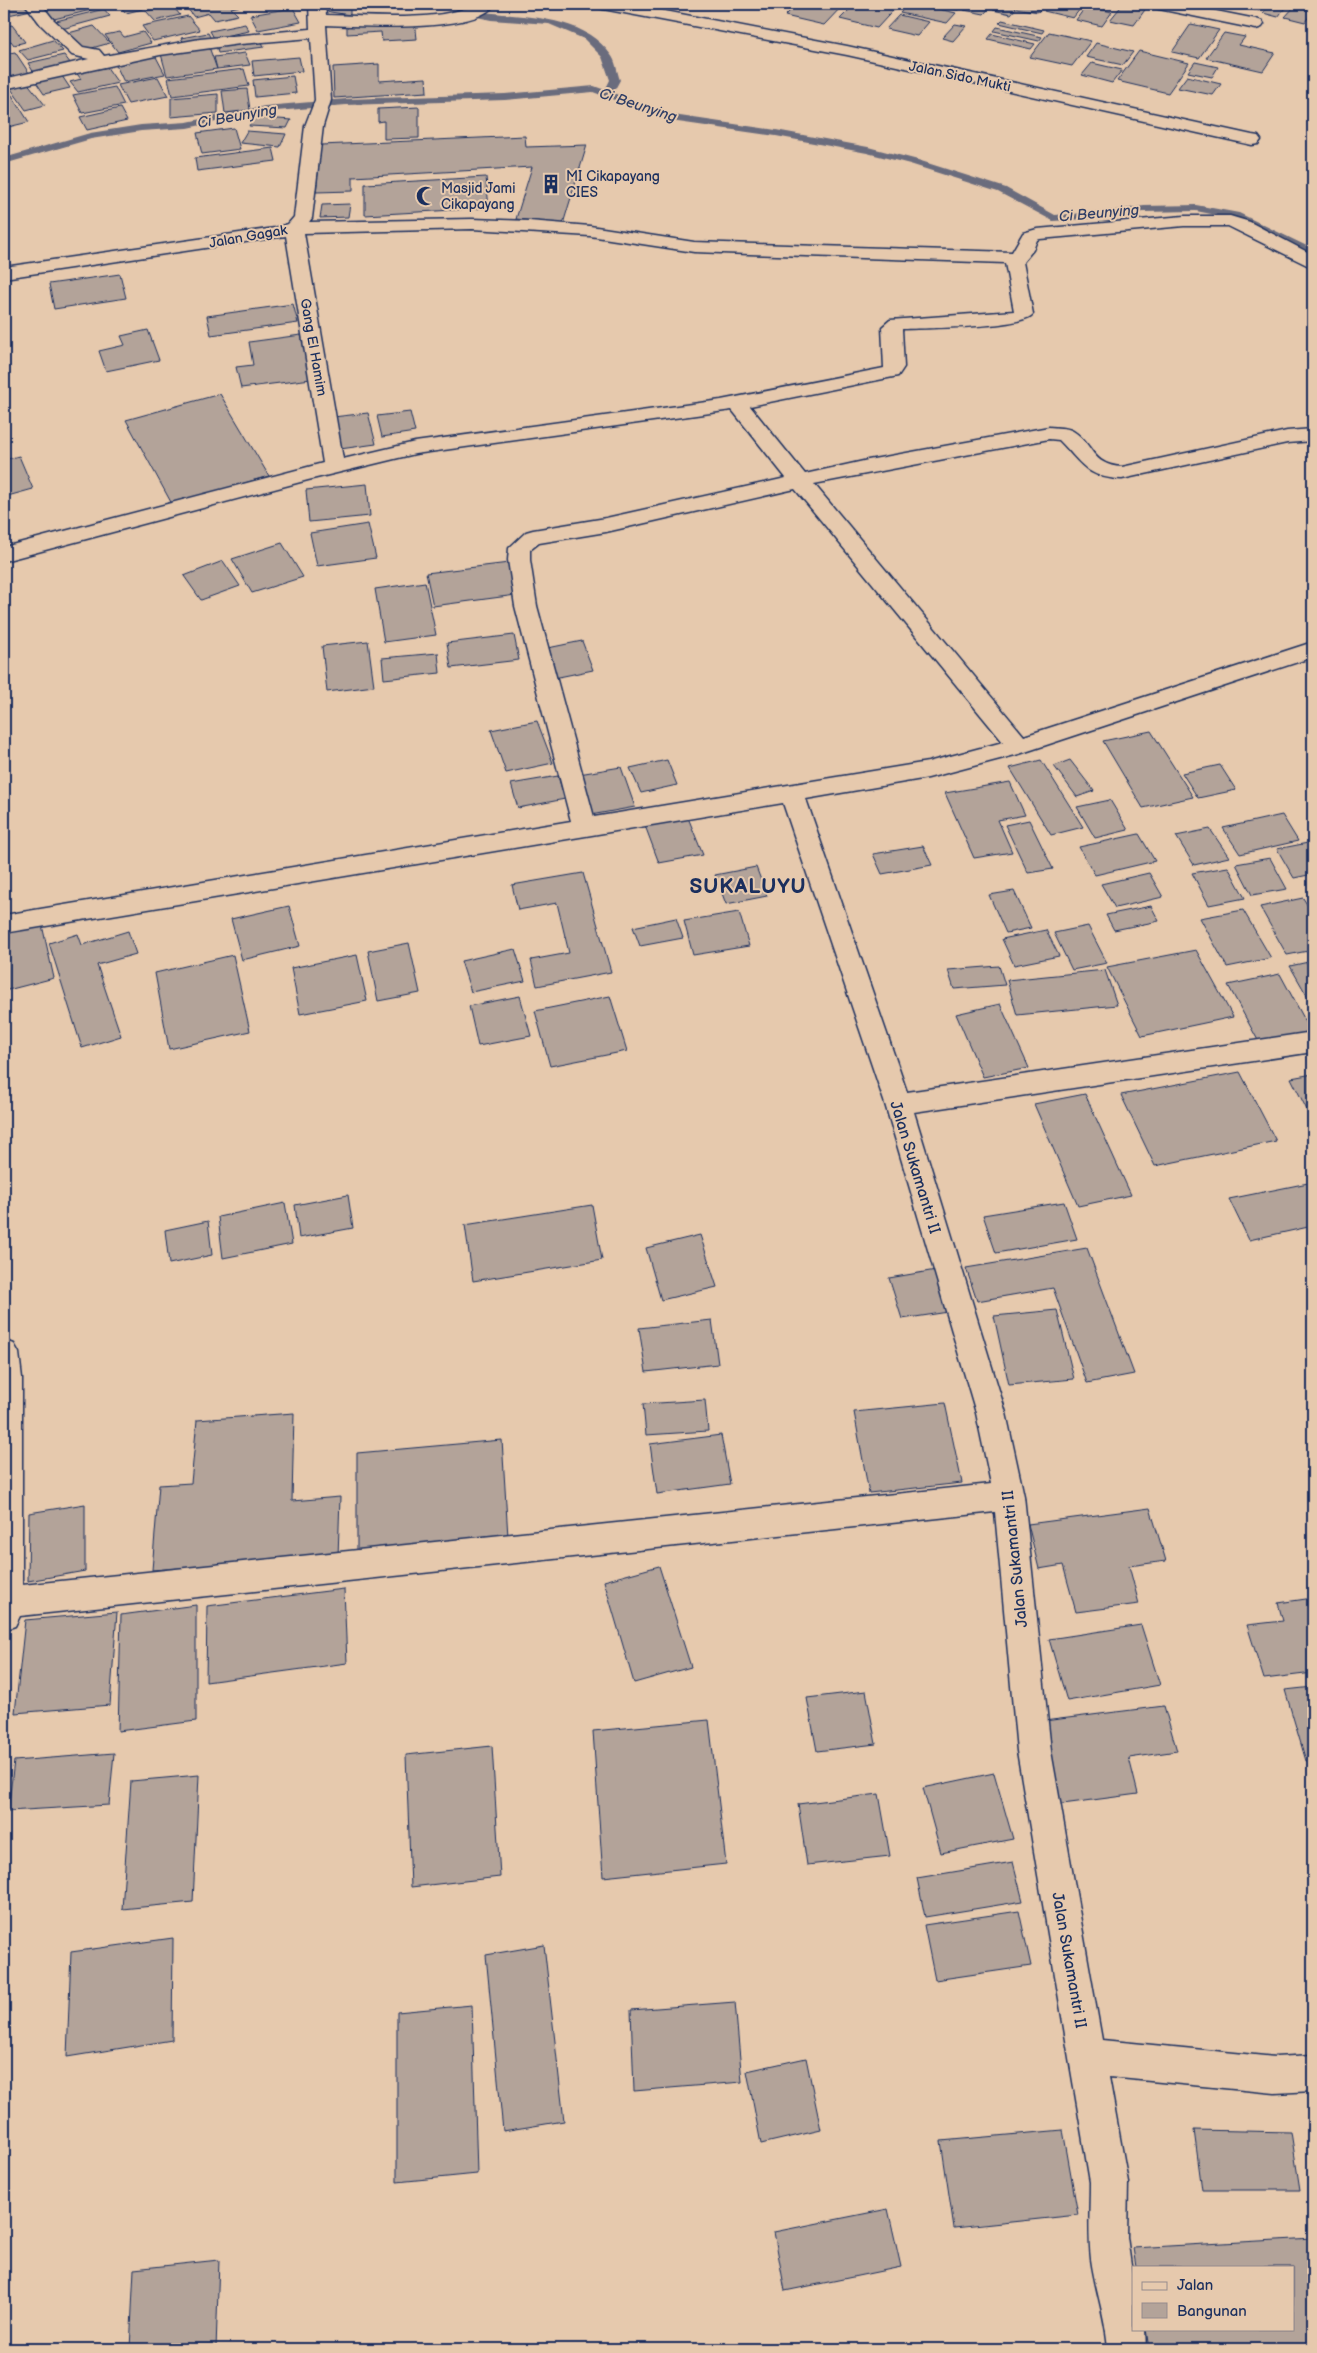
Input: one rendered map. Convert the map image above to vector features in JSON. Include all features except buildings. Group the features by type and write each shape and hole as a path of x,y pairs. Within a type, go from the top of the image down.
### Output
{"street":[{"path":"33,4 47,22 78,52 94,53 100,62"},
{"path":"4,84 167,48 275,35 319,19 448,19 475,13 487,4"},
{"name":"Jalan Sido Mukti","path":"603,4 686,10 892,60 1252,140"},
{"path":"1159,4 1256,24"},
{"name":"Jalan Gagak","path":"4,272 267,234 294,228 303,218 314,126 323,100 319,19"},
{"path":"4,554 334,467 415,448 737,403 891,372 894,367 892,327 897,324 1011,318 1024,314 1014,263 1015,258 1024,250 1029,237 1037,234 1213,220 1230,221 1244,226 1313,262"},
{"path":"294,228 472,224 529,226 590,231 703,248 1015,258"},
{"name":"Gang El Hamim","path":"294,228 334,467"},
{"path":"737,403 1019,746"},
{"path":"585,827 526,606 519,560 520,548 533,538 606,525 878,464 1049,433 1065,435 1091,466 1109,473 1122,473 1287,437 1313,435"},
{"path":"4,924 928,770 1019,746 1313,649"},
{"name":"Jalan Sukamantri II","path":"792,793 898,1104 991,1413 1009,1496 1034,1751 1109,2182 1108,2227 1111,2269 1127,2335 1127,2349"},
{"path":"898,1104 1313,1042"},
{"path":"4,1353 7,1378 5,1609 1009,1496"},
{"path":"1087,2057 1275,2075 1313,2073"}],"waterway":[{"path":"458,4 462,11 491,17 551,21 587,37 607,56 615,80 608,94"},
{"name":"Ci Beunying","path":"4,161 90,136 141,128 187,125 265,109 346,102 505,97 594,89 671,118 776,133 868,150 914,162 1002,190 1053,218 1101,215 1144,209 1196,208 1235,215 1313,253"}],"place":[{"name":"MI Cikapayang CIES","path":"551,184"},
{"name":"Masjid Jami Cikapayang","path":"426,196"}],"district":[{"name":"SUKALUYU","path":"748,886"}]}
